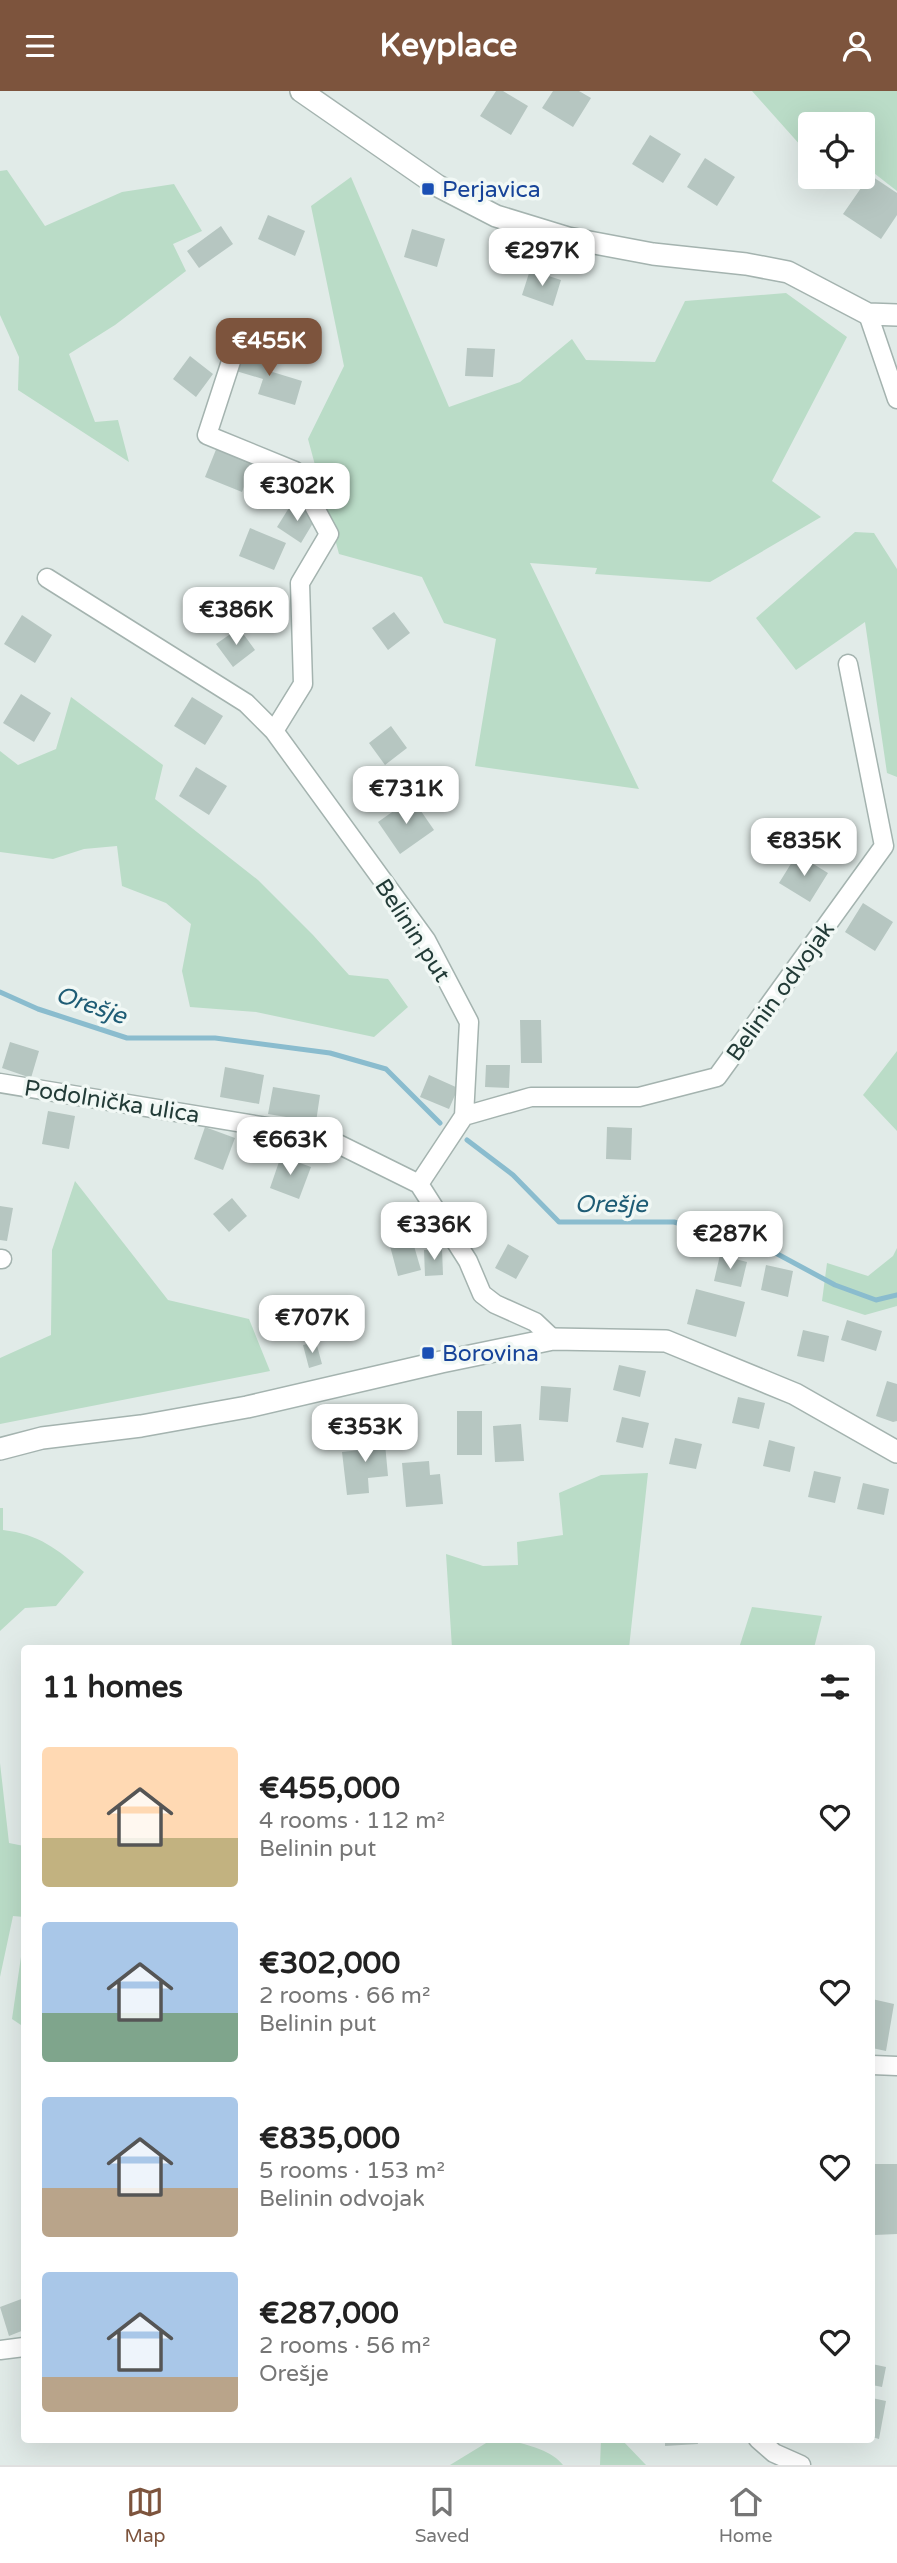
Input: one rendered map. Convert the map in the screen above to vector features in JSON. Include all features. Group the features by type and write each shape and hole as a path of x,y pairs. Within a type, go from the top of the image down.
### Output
{"street":[{"path":"302,91 438,186 496,216 568,239 653,254 746,264 788,272 868,314 897,314"},
{"path":"868,314 897,399"},
{"path":"237,343 207,435 295,471 329,534 300,583 303,684 274,731"},
{"name":"Belinin put","path":"47,578 246,703 274,731 426,940 469,1022 464,1116"},
{"name":"Belinin odvojak","path":"464,1116 531,1097 639,1097 717,1077 884,846 848,664"},
{"name":"Podolnička ulica","path":"0,1083 322,1136 419,1184"},
{"path":"464,1116 419,1184 468,1261 482,1294 495,1304 535,1322 552,1339"},
{"path":"0,1449 42,1438 141,1426 247,1407 552,1339 666,1341 795,1394 897,1452"},
{"path":"875,2065 897,2066"},
{"path":"0,2350 21,2347"},
{"path":"763,2443 775,2453 801,2465"}],"green space":[{"path":"752,91 897,91 897,191 875,174 875,112 798,112 798,143"},
{"path":"7,170 45,226 122,192 174,184 202,231 173,244 186,271 115,325 69,354 95,422 118,420 129,462 18,390 19,357 0,315 0,171"},
{"path":"351,177 449,407 520,382 572,339 586,360 655,362 685,301 786,293 847,337 772,481 821,517 710,582 595,574 597,568 530,563 639,789 475,766 496,639 444,623 422,577 339,554 308,439 344,366 311,206"},
{"path":"855,532 874,533 897,569 897,777 887,773 865,622 796,670 756,618"},
{"path":"71,697 163,765 155,799 258,880 349,975 388,979 408,1007 374,1037 256,1012 190,1007 182,971 191,924 166,903 122,886 117,846 84,849 53,859 0,852 0,751 18,765 56,749"},
{"path":"897,1051 897,1131 863,1095"},
{"path":"75,1181 168,1300 249,1319 270,1371 0,1424 0,1358 51,1335 52,1250"},
{"path":"897,1248 897,1306 865,1315 822,1301 827,1263 868,1276 893,1256"},
{"path":"648,1473 629,1645 452,1645 446,1554 483,1566 518,1565 517,1542 563,1535 559,1493 601,1475"},
{"path":"0,1508 3,1508 3,1530 27,1535 47,1544 84,1572 56,1606 25,1608 0,1631"},
{"path":"752,1607 822,1616 815,1645 740,1645"},
{"path":"0,1763 9,1843 21,1845 21,1917 13,1916 0,1977"},
{"path":"21,1957 21,2025 12,2019"},
{"path":"486,2443 517,2443 540,2449 563,2465 450,2465"},
{"path":"601,2443 625,2443 646,2465 600,2465"}],"building":[{"path":"496,91 503,91 528,106 511,135 480,116"},
{"path":"553,91 579,91 591,98 573,127 542,108"},
{"path":"650,135 681,154 663,183 632,164"},
{"path":"705,158 735,177 717,206 687,187"},
{"path":"875,178 897,193 897,215 881,239 843,214 860,189 875,189"},
{"path":"268,215 305,231 295,256 258,239"},
{"path":"221,226 233,244 199,268 187,251"},
{"path":"412,229 445,239 437,267 404,257"},
{"path":"530,270 561,280 553,306 522,295"},
{"path":"467,348 495,349 493,377 465,376"},
{"path":"243,349 270,358 266,370 302,381 295,405 258,394 263,379 236,371"},
{"path":"190,356 213,374 196,397 173,379"},
{"path":"217,447 254,461 242,492 205,477"},
{"path":"292,503 316,518 301,543 277,527"},
{"path":"250,528 286,543 274,570 239,556"},
{"path":"394,612 410,633 388,650 372,628"},
{"path":"22,615 52,635 35,663 4,644"},
{"path":"239,628 255,650 233,667 216,644"},
{"path":"21,694 51,713 34,742 3,723"},
{"path":"192,697 223,716 205,745 174,726"},
{"path":"391,726 407,748 385,765 369,743"},
{"path":"196,767 227,786 209,815 179,796"},
{"path":"412,798 434,830 400,854 378,822"},
{"path":"797,854 828,873 810,902 779,883"},
{"path":"863,903 893,922 875,951 845,932"},
{"path":"520,1020 541,1020 542,1063 521,1063"},
{"path":"10,1042 39,1051 31,1078 2,1068"},
{"path":"486,1065 510,1065 509,1088 485,1087"},
{"path":"225,1067 264,1075 259,1104 220,1097"},
{"path":"429,1075 458,1088 449,1109 420,1097"},
{"path":"273,1087 320,1095 316,1122 268,1114"},
{"path":"48,1111 75,1116 69,1149 42,1144"},
{"path":"205,1127 235,1138 223,1170 194,1159"},
{"path":"607,1127 632,1128 631,1160 606,1159"},
{"path":"281,1156 311,1167 299,1199 270,1188"},
{"path":"232,1198 247,1216 229,1232 213,1214"},
{"path":"0,1206 13,1208 7,1241 0,1240"},
{"path":"412,1239 421,1270 398,1276 390,1246"},
{"path":"508,1244 529,1256 516,1279 495,1268"},
{"path":"442,1249 443,1275 425,1276 424,1250"},
{"path":"720,1255 747,1262 741,1287 714,1281"},
{"path":"766,1265 793,1271 788,1297 761,1290"},
{"path":"696,1289 745,1302 736,1337 687,1324"},
{"path":"847,1320 882,1331 876,1351 841,1340"},
{"path":"803,1330 829,1336 824,1362 797,1356"},
{"path":"316,1342 322,1364 309,1368 303,1345"},
{"path":"619,1365 646,1371 640,1397 613,1390"},
{"path":"887,1381 897,1384 897,1421 893,1422 876,1416"},
{"path":"541,1386 571,1388 568,1422 539,1420"},
{"path":"738,1397 765,1403 759,1429 732,1423"},
{"path":"457,1411 482,1411 482,1455 457,1455"},
{"path":"622,1417 649,1423 643,1448 616,1442"},
{"path":"521,1424 524,1461 495,1462 493,1426"},
{"path":"384,1433 388,1476 368,1478 369,1493 347,1495 342,1452 360,1450 359,1436"},
{"path":"675,1438 702,1444 696,1469 669,1464"},
{"path":"769,1440 795,1447 790,1472 763,1466"},
{"path":"429,1461 430,1475 440,1474 443,1504 406,1507 402,1463"},
{"path":"814,1471 841,1477 835,1503 808,1497"},
{"path":"863,1483 889,1489 884,1515 857,1509"},
{"path":"875,2000 894,2004 886,2051 875,2049"},
{"path":"875,2164 897,2164 897,2234 875,2235"},
{"path":"21,2299 21,2331 9,2336 0,2307"},
{"path":"875,2365 886,2367 882,2387 875,2386"},
{"path":"875,2399 886,2401 879,2439 875,2438"},
{"path":"665,2443 698,2444 665,2446"}],"waterway":[{"name":"Orešje","path":"0,992 38,1009 127,1038 215,1038 330,1053 386,1069 440,1123"},
{"name":"Orešje","path":"467,1140 513,1175 559,1222 674,1222 770,1250 835,1285 876,1300 897,1295"}],"place":[{"name":"Perjavica","path":"428,189"},
{"name":"Borovina","path":"428,1353"}]}
